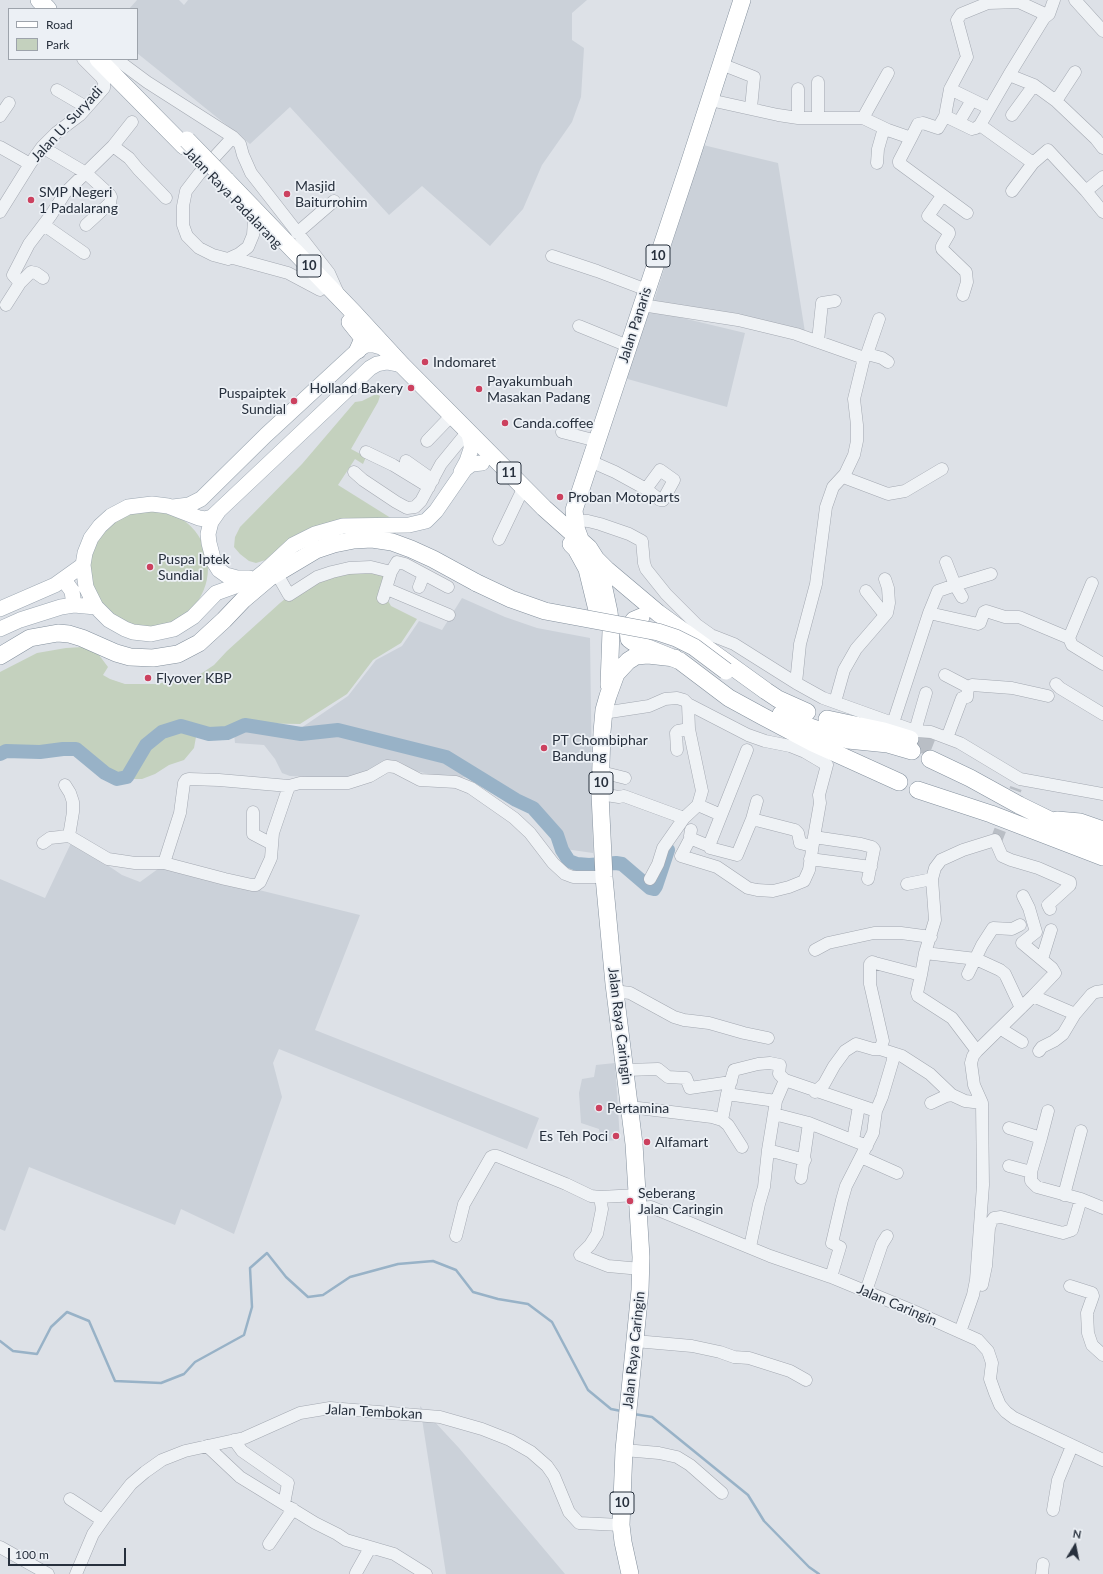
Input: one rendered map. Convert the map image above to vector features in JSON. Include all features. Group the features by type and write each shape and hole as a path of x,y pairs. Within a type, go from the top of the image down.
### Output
{"highway":[{"path":"39,0 47,8"},
{"path":"47,0 55,8"},
{"name":"Jalan Panaris","path":"574,516 590,461 742,0"},
{"name":"Jalan Raya Padalarang","path":"99,60 186,143"},
{"name":"Jalan Raya Padalarang","path":"108,60 186,143 342,301 396,359 551,514 580,540 596,559 603,582 605,653 604,704"},
{"name":"Jalan Raya Padalarang","path":"223,181 254,220 361,334 362,342 358,350"},
{"name":"Jalan Raya Padalarang","path":"482,463 492,467 576,549 587,569 603,613"},
{"path":"551,514 565,517 574,516 580,540"},
{"path":"0,656 30,638 58,633 69,634 82,638 116,653 130,657 152,658 178,654 198,644 243,600 269,578 316,550 334,544 354,540 372,539 392,542 433,559 508,609 544,621 575,628 654,641 673,648 724,675 790,720 848,740 888,744 915,741"},
{"path":"0,664 43,642 64,640 83,644 106,656 126,663 154,666 182,660 207,647 261,595 281,581 322,558 337,553 354,550 370,550 406,558 475,588"},
{"path":"596,559 658,613 700,633 778,699 807,712"},
{"path":"603,613 641,617 700,633"},
{"path":"641,617 632,622 628,629 629,639 639,646 675,658 729,698 820,746 899,782"},
{"path":"605,653 675,658"},
{"path":"604,704 616,674 628,660 636,656 648,655"},
{"path":"724,675 762,716"},
{"name":"10","path":"603,869 600,794 604,704"},
{"path":"827,719 884,731 915,741"},
{"path":"937,749 978,772 997,785 1018,805 1103,846"},
{"path":"918,790 997,816 1103,857"},
{"path":"1048,820 1080,822 1103,830"},
{"name":"Jalan Raya Caringin","path":"603,869 630,1107 638,1201 641,1269 624,1450"},
{"name":"10","path":"624,1450 621,1525 626,1560 630,1574"}],"main road":[{"name":"Jalan Raya Padalarang","path":"358,350 368,345 376,345 384,348 396,359"},
{"path":"358,350 271,430 201,500 185,506 141,504 122,509 100,526 91,538 85,553 83,565 86,587 96,607 109,620 125,629 142,634 166,632 181,625 193,616 218,591 252,580 298,542 315,534 331,528 357,525 409,525 422,522 434,514 467,467 474,463 482,463"},
{"path":"168,506 201,518 211,517 370,368 377,364 396,359"},
{"path":"449,492 465,465 470,453 471,442 468,431"},
{"path":"218,512 210,525 208,540 213,560 221,572 229,577 245,578 257,575 272,565"},
{"path":"0,609 64,580 83,565"},
{"path":"64,580 72,591 74,605"},
{"path":"0,629 47,610 74,605 96,607"}],"street":[{"path":"945,116 972,129 980,125 1009,75 1049,14 1054,0"},
{"path":"1076,0 1103,31"},
{"path":"967,212 942,196 899,163 899,161 918,124 923,123 938,128 945,116 950,89 967,57 957,20 961,14 988,3 1019,2 1047,15"},
{"name":"Jalan U. Suryadi","path":"0,212 42,147 56,133 80,115 103,90 105,86 101,77 84,60"},
{"path":"117,60 147,82 233,137 240,144 250,173 329,273 342,301"},
{"path":"721,64 754,77 751,108"},
{"path":"1056,101 1075,72"},
{"path":"863,118 888,73"},
{"path":"1009,75 1034,85 1056,101 1101,140"},
{"path":"818,82 818,118"},
{"path":"1012,116 1034,85"},
{"path":"798,89 798,118"},
{"path":"950,89 989,108"},
{"path":"57,90 86,107"},
{"path":"710,100 798,118 863,118 911,138"},
{"path":"959,122 972,100"},
{"path":"0,116 9,103"},
{"path":"20,283 13,276 13,274 29,244 68,190 113,146 132,122"},
{"path":"980,125 1033,163"},
{"path":"877,163 878,149 888,129"},
{"path":"233,137 199,174 186,191 183,220 186,236 199,248 222,258 233,258 288,273 320,290"},
{"path":"113,146 129,158 166,198"},
{"path":"42,147 86,173 111,197 110,203 86,225"},
{"path":"0,148 30,164"},
{"path":"1012,191 1033,163 1047,150 1050,150 1103,212"},
{"path":"1086,191 1103,177"},
{"path":"942,196 928,216 949,232 942,249 966,272 967,282 963,295"},
{"path":"297,233 334,201"},
{"path":"233,258 245,250 251,241 255,228 254,220"},
{"path":"44,225 84,253"},
{"path":"552,256 597,271 645,297 818,341 866,356 882,358 888,362"},
{"path":"6,305 20,283 31,272 36,273 43,278"},
{"path":"818,341 822,303 835,301"},
{"path":"796,683 800,644 816,584 826,507 833,487 843,477 853,461 857,441 854,399 866,356 879,319"},
{"path":"580,326 628,346"},
{"path":"427,441 452,415"},
{"path":"354,472 380,492 407,508 418,505 441,464 468,431"},
{"path":"562,432 597,441"},
{"path":"366,452 431,484"},
{"path":"406,461 431,484"},
{"path":"590,461 649,485 668,490"},
{"path":"843,477 888,494 905,491 942,469"},
{"path":"499,539 520,493"},
{"path":"574,516 629,534 642,541 646,569 700,633 734,644 823,698 893,723 915,741"},
{"path":"448,587 397,562 391,572 385,594 448,615"},
{"path":"946,562 955,585 962,597"},
{"path":"281,581 289,595 317,577 349,568 371,568 391,572"},
{"path":"419,587 424,574"},
{"path":"893,723 929,613 938,591 991,574"},
{"path":"835,702 844,670 856,649 885,615 889,603 888,588 885,579"},
{"path":"1069,638 1092,583"},
{"path":"866,591 885,615"},
{"path":"929,613 978,624 986,611 1005,617 1019,617 1069,638 1072,645 1103,664"},
{"path":"945,675 968,687 972,685 1012,688 1048,696"},
{"path":"1056,684 1060,688 1103,714"},
{"path":"937,749 962,698 967,697 968,687"},
{"path":"915,741 926,693"},
{"path":"604,704 649,706 665,699 677,698 684,700 688,704 748,735 765,741 790,746 827,764 819,795 820,803 809,870 802,882 780,890 757,890 740,884 717,867 681,856 691,833 710,848 736,855 752,819 757,801"},
{"path":"650,879 658,864 663,848 684,818 698,805 702,791 689,729 688,704"},
{"path":"677,750 677,732 689,729"},
{"path":"915,741 931,732 937,749"},
{"path":"937,749 960,743 1018,783 1103,794"},
{"path":"709,846 747,750"},
{"path":"164,863 180,813 184,783 189,778 289,786 300,783 348,783 370,776 387,766 395,767 420,780 456,782 471,788 514,818 530,833 553,863 565,874 573,877 603,869"},
{"path":"601,772 625,778"},
{"path":"65,785 73,802 69,836"},
{"path":"43,843 50,838 69,836 108,859 135,863 164,863 225,879 256,885 260,882 271,858 273,833 289,786"},
{"path":"600,794 619,797 624,796 684,818"},
{"path":"698,805 721,816"},
{"path":"253,812 252,834 272,844"},
{"path":"752,819 795,830 798,832 800,843 813,841 870,845 874,849 868,879"},
{"path":"977,1051 952,1018 918,996 917,993 925,953 934,927 936,913 933,901 932,879 935,868 941,860 962,850 995,840 1002,856 1069,880 1070,885 1050,906"},
{"path":"810,859 871,867"},
{"path":"907,884 932,879"},
{"path":"963,1333 973,1295 985,1227 982,1103 974,1085 971,1063 973,1056 977,1051 1001,1029 1055,973 1052,968 1022,943 1036,932 1023,896"},
{"path":"968,974 982,945 994,928 1012,929 1020,925"},
{"path":"1042,959 1050,930"},
{"path":"815,950 828,943 874,933 901,933 931,937"},
{"path":"925,953 976,959 1000,970 1005,974 1021,1008"},
{"path":"880,1049 883,1041 870,984 870,964 872,962 921,975"},
{"path":"1039,1051 1042,1047 1054,1041 1063,1034 1074,1014 1092,994 1103,991"},
{"path":"616,993 630,993 679,1018 708,1023 768,1038"},
{"path":"1033,996 1074,1014"},
{"path":"1001,1029 1022,1042"},
{"path":"815,1092 824,1084 834,1066 845,1051 852,1046 861,1044 893,1053 906,1059 930,1074 952,1095 966,1101 982,1103"},
{"path":"831,1277 840,1247 832,1243 846,1186 867,1146 872,1133 876,1112 890,1071 893,1053"},
{"path":"722,1120 727,1094 734,1070 758,1064 780,1064 779,1074 785,1080 815,1092 876,1112"},
{"path":"626,1070 658,1070 668,1077 686,1078 690,1088 731,1082"},
{"path":"750,1247 764,1187 776,1101 785,1080"},
{"path":"727,1094 776,1101"},
{"path":"931,1102 952,1095"},
{"path":"853,1140 859,1106"},
{"path":"630,1107 712,1117 722,1120 728,1125 742,1147"},
{"path":"1048,1111 1030,1172 1031,1181 1037,1187 1102,1206"},
{"path":"774,1114 809,1123 867,1146"},
{"path":"801,1178 805,1160 809,1123"},
{"path":"1009,1128 1041,1138"},
{"path":"1064,1195 1081,1131"},
{"path":"768,1150 805,1160"},
{"path":"456,1236 464,1204 493,1156 566,1184 591,1196 638,1201"},
{"path":"860,1157 897,1173"},
{"path":"1009,1166 1030,1172"},
{"path":"600,1197 602,1209 597,1234 590,1245 580,1255 608,1266 641,1269"},
{"path":"985,1227 994,1218 1000,1217 1063,1234 1067,1233 1072,1230 1081,1199"},
{"name":"Jalan Caringin","path":"638,1201 750,1247 866,1291 978,1340 988,1351 992,1363 990,1379 994,1393 1000,1405 1006,1412 1014,1418 1072,1446 1102,1458"},
{"path":"866,1291 882,1244 887,1236"},
{"path":"1070,1286 1092,1293 1093,1296 1087,1313 1088,1333 1092,1344 1103,1355"},
{"path":"635,1341 692,1346 720,1352 734,1357 749,1358 790,1371 806,1380"},
{"name":"Jalan Tembokan","path":"76,1574 93,1534 102,1520 131,1484 162,1460 185,1451 207,1446 236,1444 300,1413 322,1409 368,1410 440,1417 482,1429 510,1440 530,1452 547,1466 554,1476 569,1512 579,1523 621,1525"},
{"path":"236,1444 288,1483 288,1507 269,1544"},
{"path":"207,1446 240,1477 315,1523 346,1540 394,1554 426,1574"},
{"path":"1053,1510 1058,1480 1072,1446"},
{"path":"624,1450 659,1453 677,1457 690,1465 722,1493"},
{"path":"70,1499 102,1520"},
{"path":"0,1547 48,1574"},
{"path":"356,1573 370,1548"}],"shaded area":[{"path":"137,0 179,0 184,5 188,0 587,0 572,13 572,40 584,48 581,97 572,122 542,165 523,209 490,246 422,186 389,215 290,107 250,144 138,54 138,8 130,8"},
{"path":"703,145 778,163 805,332 653,304"},
{"path":"645,309 745,333 727,407 624,378"},
{"path":"462,598 505,617 537,628 590,638 593,853 558,848 553,833 533,811 474,778 433,775 416,771 398,761 385,761 362,777 331,778 290,776 282,773 275,759 264,745 235,743 234,733 263,726 301,728 348,696 376,660 402,646 419,621 442,630"},
{"path":"72,841 122,875 140,882 162,866 360,915 315,1030 539,1118 527,1149 279,1049 273,1063 282,1097 234,1234 181,1209 175,1225 29,1167 5,1231 0,1229 0,879 45,898"},
{"name":"Pertamina","path":"615,1063 620,1140 601,1141 599,1129 581,1123 579,1093 582,1079 594,1077 596,1065"},
{"path":"420,1406 459,1448 565,1574 446,1574"}],"green space":[{"path":"376,394 380,396 378,402 351,449 366,457 363,464 355,459 338,485 394,520 256,563 249,561 240,554 234,547 235,537 240,527 302,464 355,402 362,401"},
{"path":"149,509 171,514 182,519 198,535 203,546 208,568 203,590 198,601 182,617 171,622 149,627 127,622 116,617 100,601 95,590 90,568 95,546 100,535 116,519 127,514"},
{"path":"386,567 387,599 391,606 417,619 401,643 373,660 347,694 300,724 242,723 227,729 211,730 193,726 196,737 194,748 184,760 169,765 155,774 142,779 134,779 123,783 107,778 81,756 69,752 44,755 9,753 0,758 0,672 37,653 66,648 83,647 99,655 108,667 103,675 125,684 155,684 196,677 214,665 227,651 280,603 310,579"}],"waterway":[{"path":"0,754 6,751 40,752 76,749 105,773 117,779 127,777 146,745 162,732 181,726 209,734 227,733 245,725 301,734 338,730 446,757 516,800 533,808 557,835 562,850 569,861 577,864 622,864 650,888 654,889 668,850"},
{"path":"0,1341 13,1351 37,1354 51,1327 67,1312 89,1321 115,1381 161,1383 184,1374 195,1362 244,1335 252,1307 250,1268 267,1253 286,1277 308,1297 323,1295 350,1277 398,1264 433,1261 456,1270 473,1292 498,1299 528,1304 552,1322 588,1390 611,1409 621,1411"},
{"path":"634,1414 652,1417 748,1495 764,1521 809,1567 819,1574"}],"tunnel":[{"path":"916,742 934,749"},
{"path":"996,841 1016,788"}],"place":[{"name":"Masjid Baiturrohim","path":"287,194"},
{"name":"SMP Negeri 1 Padalarang","path":"31,200"},
{"name":"Indomaret","path":"425,362"},
{"name":"Holland Bakery","path":"411,388"},
{"name":"Payakumbuah Masakan Padang","path":"479,389"},
{"name":"Puspaiptek Sundial","path":"294,401"},
{"name":"Canda.coffee","path":"505,423"},
{"name":"Proban Motoparts","path":"560,497"},
{"name":"Puspa Iptek Sundial","path":"150,567"},
{"name":"Flyover KBP","path":"148,678"},
{"name":"PT Chombiphar Bandung","path":"544,748"},
{"name":"Pertamina","path":"599,1108"},
{"name":"Es Teh Poci","path":"616,1136"},
{"name":"Alfamart","path":"647,1142"},
{"name":"Seberang Jalan Caringin","path":"630,1201"}]}
